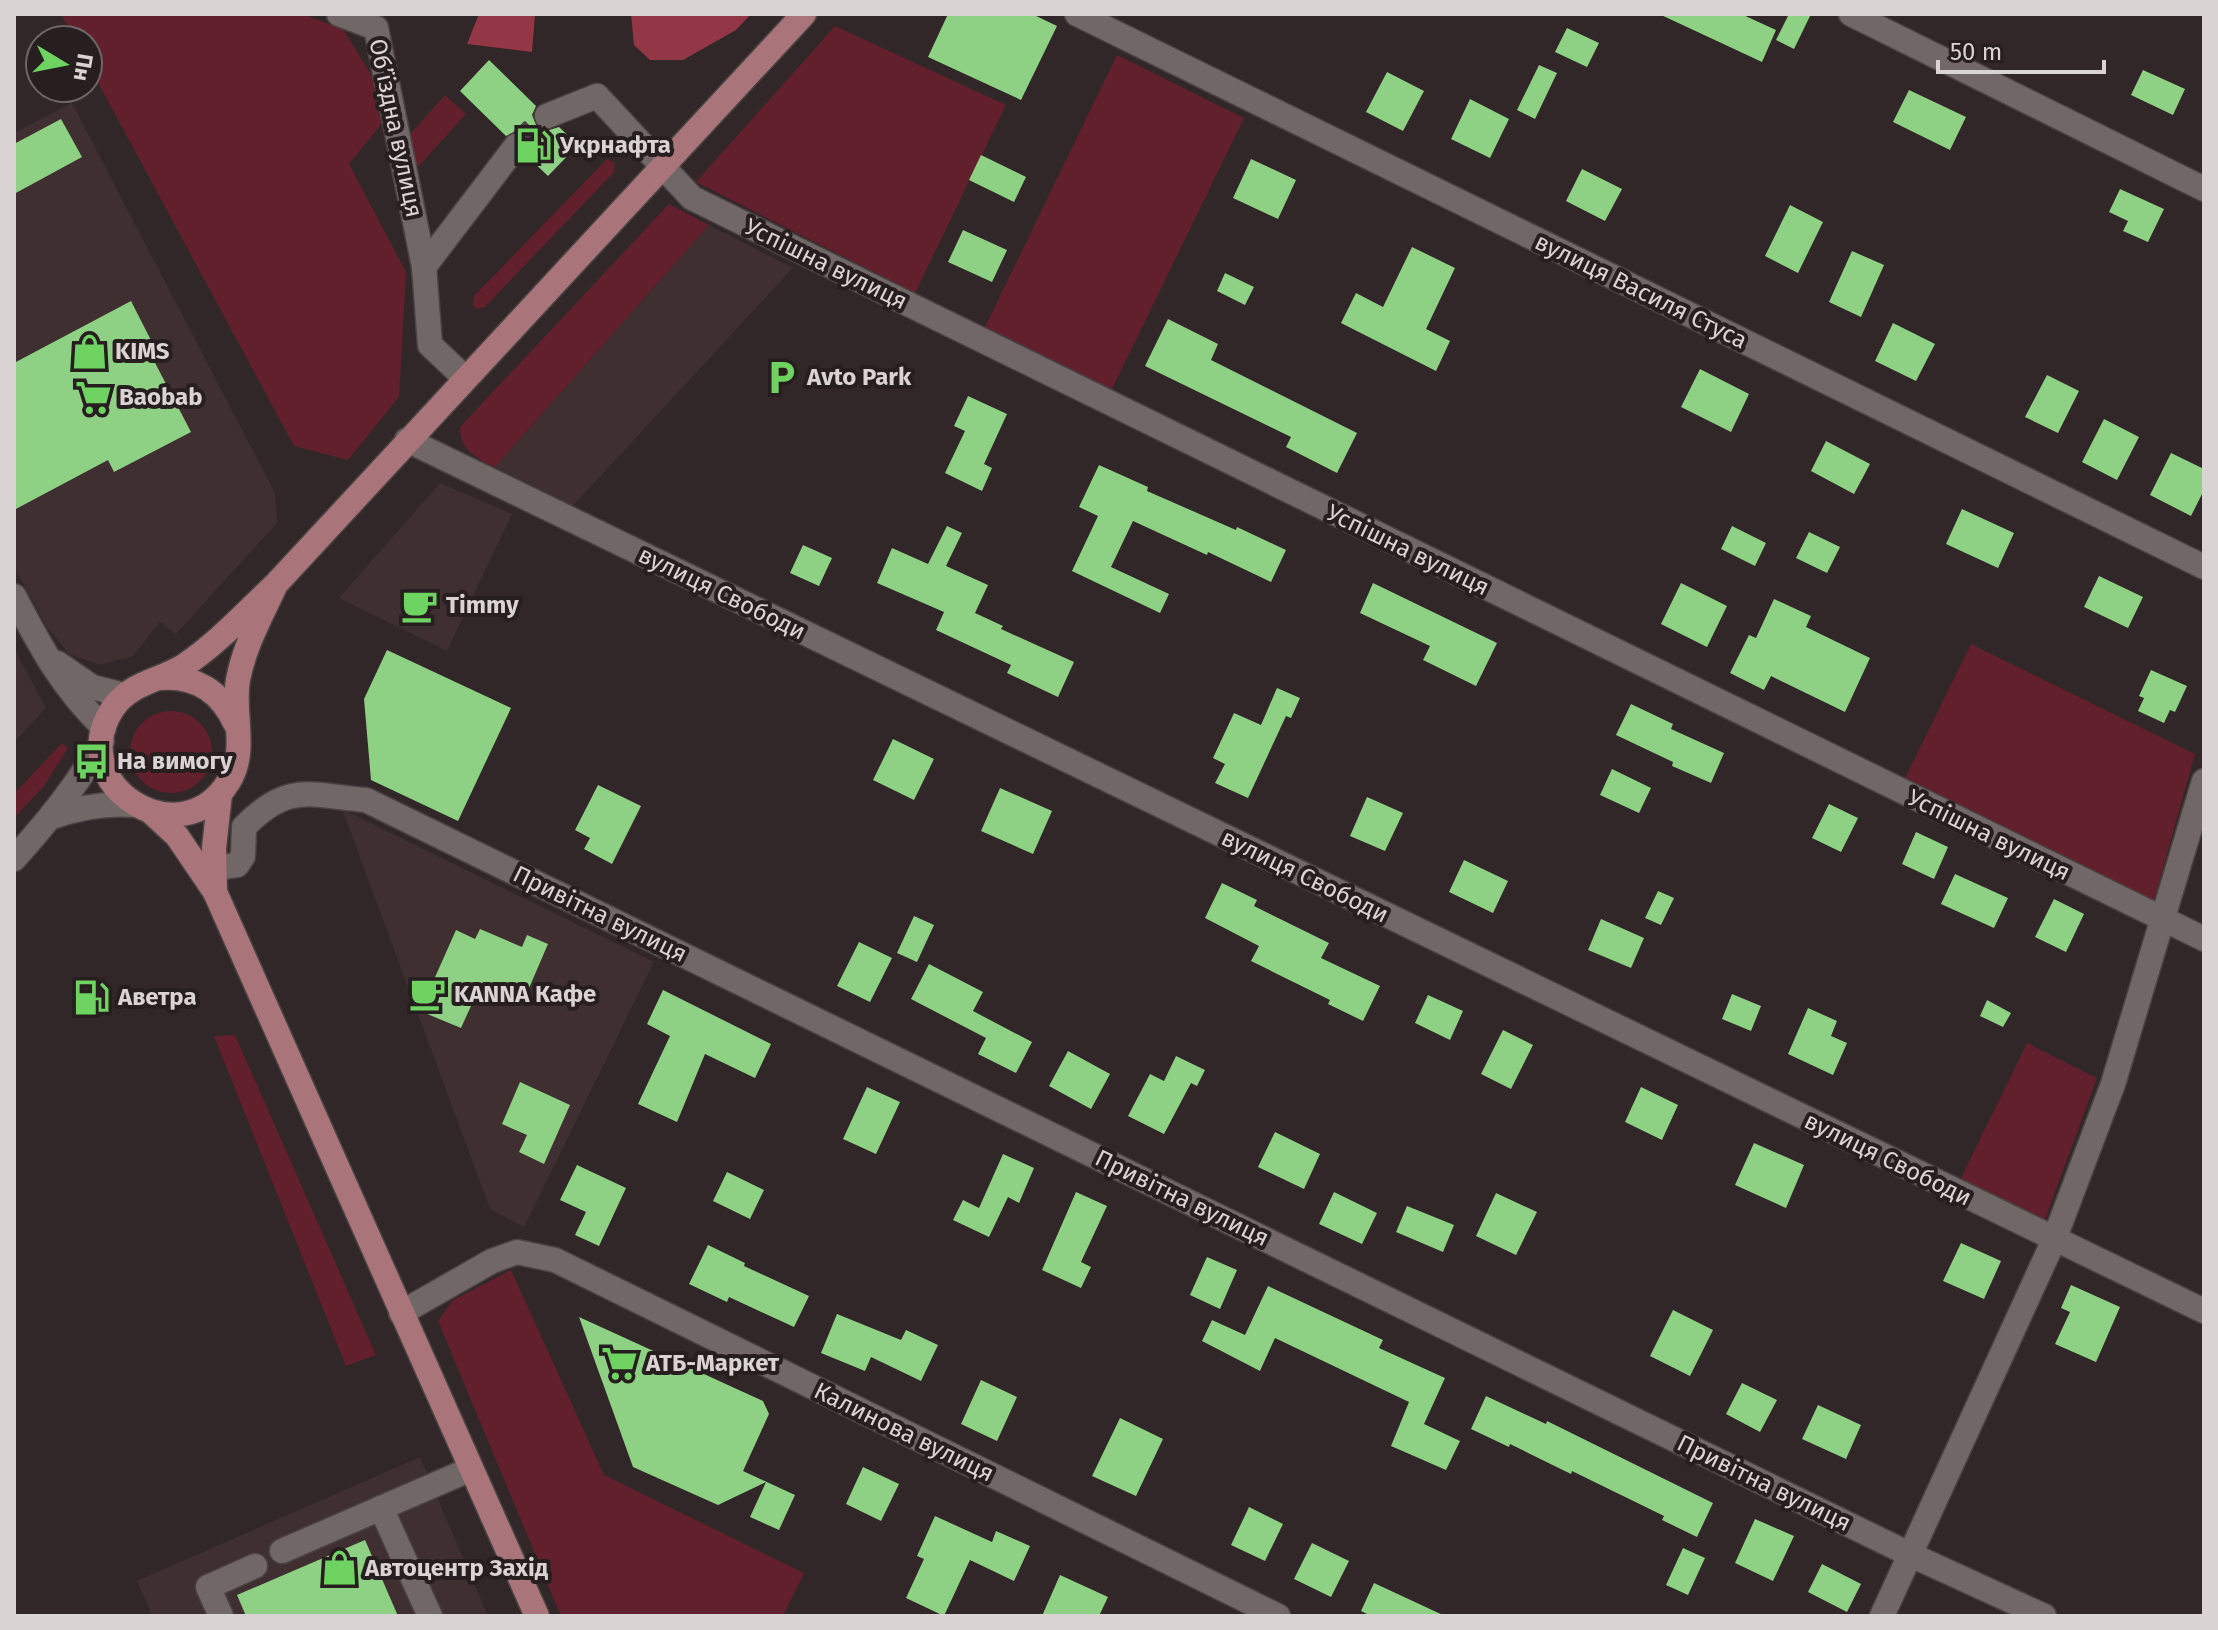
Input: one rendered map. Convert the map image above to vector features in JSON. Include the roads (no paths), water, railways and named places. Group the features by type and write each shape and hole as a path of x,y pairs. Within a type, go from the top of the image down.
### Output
{"main road":[{"path":"537,1616 401,1313 215,880 177,836 120,793 105,766 103,734 109,716 124,695 146,681 183,666 276,584 804,14"},
{"path":"143,809 169,815 188,813 205,806 220,794 230,779 237,762 239,744 235,701 238,677 246,649 276,584"},
{"path":"158,678 184,678 201,684 228,709 236,726"},
{"path":"215,880 215,822 220,794"}],"street":[{"name":"Обʼїздна вулиця","path":"339,14 376,28 424,267"},
{"name":"вулиця Василя Стуса","path":"1077,14 2204,567"},
{"path":"1851,14 2204,189"},
{"name":"Успішна вулиця","path":"547,116 597,96 692,198 2204,939"},
{"path":"465,378 430,345 424,267 516,146"},
{"name":"вулиця Свободи","path":"407,440 2204,1311"},
{"path":"14,596 41,648 103,734 76,784 52,817 14,859"},
{"path":"41,648 63,670 92,687 124,695"},
{"path":"1882,1616 2054,1240 2113,1084 2204,781"},
{"name":"Привітна вулиця","path":"215,880 237,865 243,856 244,827 264,807 289,795 366,800 1909,1554 2044,1616"},
{"path":"52,817 80,807 114,804 143,809"},
{"name":"Калинова вулиця","path":"401,1313 492,1261 517,1252 555,1260 1278,1616"},
{"path":"282,1551 471,1469"},
{"path":"381,1508 430,1616"},
{"path":"221,1616 208,1587 255,1566"}],"tunnel":[{"path":"516,146 547,116"}],"place":[{"name":"Укрнафта","path":"534,145"},
{"name":"KIMS","path":"89,351"},
{"name":"Avto Park","path":"781,377"},
{"name":"Baobab","path":"93,397"},
{"name":"Timmy","path":"420,605"},
{"name":"На вимогу","path":"91,761"},
{"name":"KANNA Кафе","path":"428,994"},
{"name":"Аветра","path":"92,997"},
{"name":"АТБ-Маркет","path":"620,1363"},
{"name":"Автоцентр Захід","path":"339,1568"}]}
